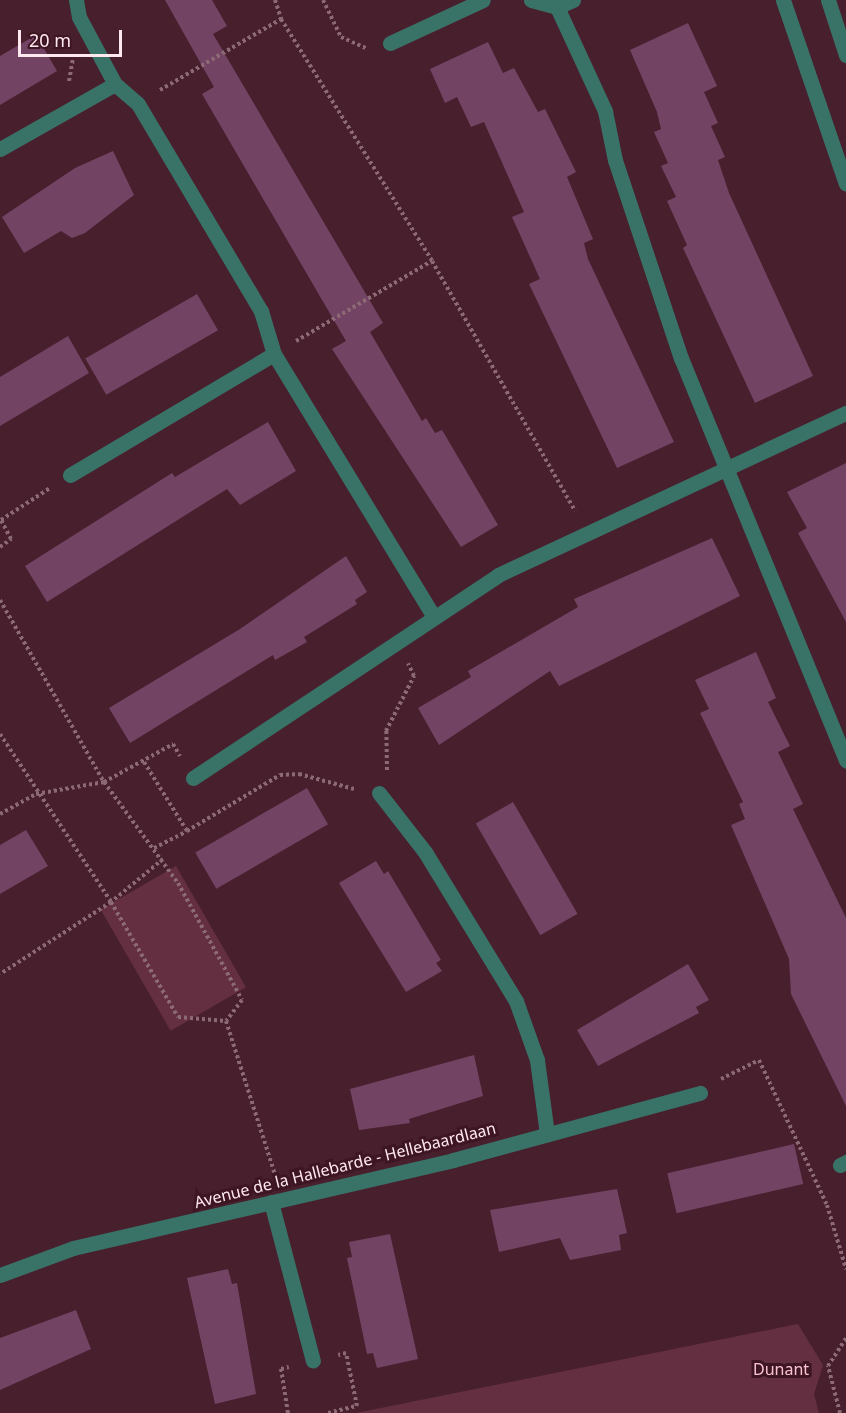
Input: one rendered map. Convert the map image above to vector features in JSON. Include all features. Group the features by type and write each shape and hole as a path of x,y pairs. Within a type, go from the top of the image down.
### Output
{"street":[{"path":"76,0 79,17 115,84 138,104 261,311 274,354 433,615"},
{"path":"390,43 483,0"},
{"path":"531,0 557,7 573,0"},
{"path":"783,0 846,184"},
{"path":"828,0 846,55"},
{"path":"557,7 605,111 615,160 650,270 846,760"},
{"path":"0,149 115,84"},
{"path":"70,475 274,354"},
{"path":"193,778 399,643 433,615 498,575 846,413"},
{"path":"379,793 425,852 516,1001 537,1060 548,1134"},
{"name":"Avenue de la Hallebarde - Hellebaardlaan","path":"0,1275 73,1248 548,1134 700,1093"},
{"path":"277,1200 313,1361"}],"path":[{"path":"275,0 280,19 432,261 587,533"},
{"path":"323,0 341,37 355,46 370,49 390,43"},
{"path":"138,104 280,19"},
{"path":"274,354 432,261"},
{"path":"0,547 11,539 1,519 70,475"},
{"path":"0,600 104,782 163,859 242,1000 226,1022"},
{"path":"280,775 299,774 379,793 391,760 386,731 414,676 399,643"},
{"path":"0,734 36,794 111,902 178,1017 226,1022"},
{"path":"0,814 36,794 104,782 173,744 193,778"},
{"path":"154,848 187,831"},
{"path":"0,974 111,902 163,859"},
{"path":"226,1022 277,1200"},
{"path":"700,1093 759,1060 827,1205 846,1269"},
{"path":"840,1413 828,1366 846,1338"},
{"path":"328,1413 357,1406 351,1376"},
{"path":"285,1393 288,1413"}],"green space":[{"path":"176,866 246,987 171,1031 101,910"},
{"name":"Dunant","path":"798,1324 823,1365 814,1394 819,1413 356,1413"}],"building":[{"path":"165,0 212,0 227,26 213,34 383,323 370,332 422,421 426,418 435,433 442,430 498,525 461,547 332,349 346,341 202,94 214,87"},
{"path":"688,23 717,86 704,92 718,123 711,126 725,157 718,160 729,193 813,376 755,403 683,248 687,245 667,201 676,197 661,166 668,163 654,132 661,129 657,112 630,50"},
{"path":"36,35 57,71 0,105 0,56"},
{"path":"488,42 503,73 514,68 538,112 545,109 576,172 567,177 593,239 584,243 588,259 674,442 617,468 529,284 540,279 512,217 524,212 484,122 471,127 457,97 445,103 430,69"},
{"path":"113,151 134,195 85,233 72,238 61,231 24,253 2,217 75,168"},
{"path":"197,294 218,330 106,395 85,358"},
{"path":"68,336 89,373 0,426 0,377"},
{"path":"268,422 296,471 240,505 227,489 47,602 25,566 172,473 175,477"},
{"path":"846,463 846,622 798,533 807,528 787,492"},
{"path":"712,538 740,596 559,686 550,671 439,745 418,708 471,677 468,671 578,607 574,599"},
{"path":"346,556 367,592 355,600 357,604 304,637 307,642 275,660 273,655 130,743 109,708 240,629"},
{"path":"756,652 776,698 768,702 790,746 778,752 803,804 793,809 846,918 846,1106 791,994 789,959 731,825 745,819 739,804 743,802 700,713 709,709 695,680"},
{"path":"307,788 328,824 216,889 195,852"},
{"path":"513,802 578,914 540,935 476,824"},
{"path":"26,830 48,866 0,894 0,845"},
{"path":"376,861 384,874 388,871 441,960 436,963 442,971 406,992 339,883"},
{"path":"688,964 709,1000 696,1007 699,1013 598,1066 577,1030"},
{"path":"474,1055 483,1096 409,1119 410,1123 359,1130 350,1089"},
{"path":"794,1144 803,1184 677,1213 667,1173"},
{"path":"617,1189 627,1233 619,1235 621,1250 570,1260 560,1238 499,1252 490,1210"},
{"path":"390,1234 418,1359 377,1368 373,1353 367,1354 347,1258 352,1257 349,1242"},
{"path":"228,1269 232,1284 237,1283 256,1394 215,1404 187,1278"},
{"path":"76,1310 91,1349 0,1390 0,1338"}]}
